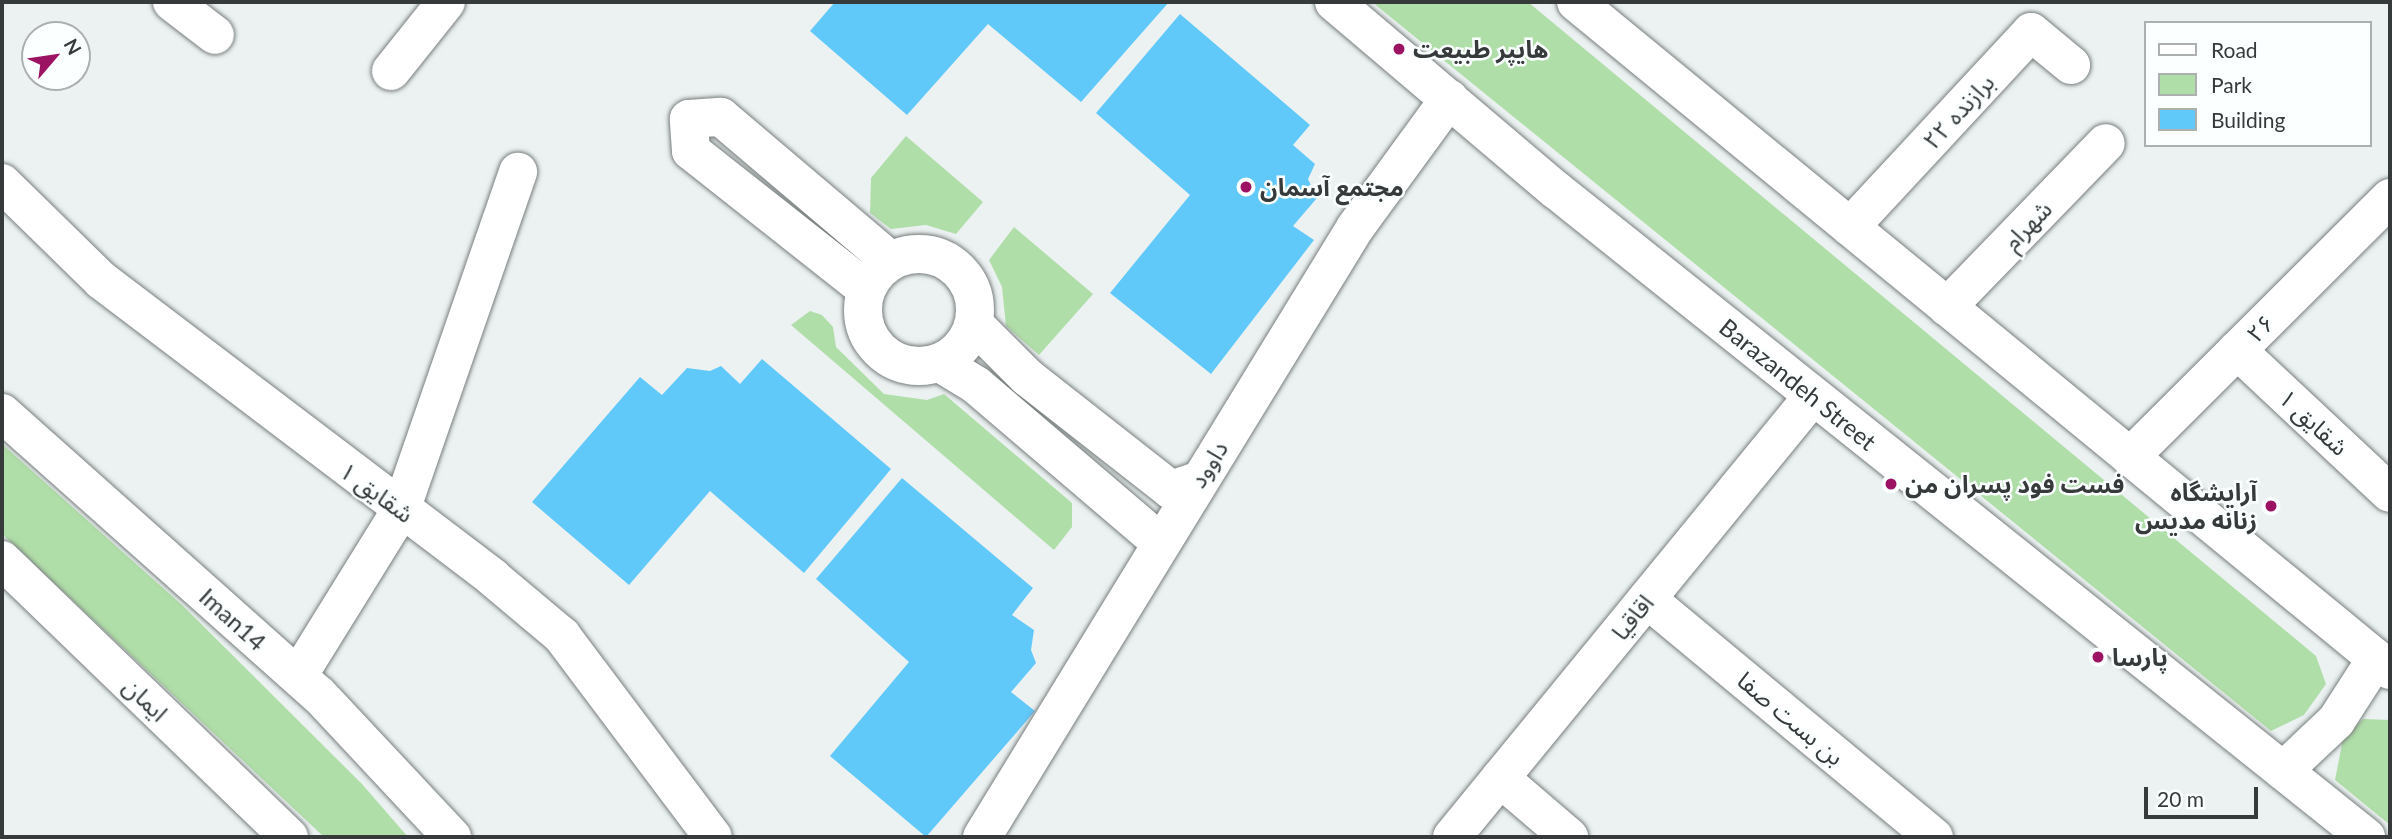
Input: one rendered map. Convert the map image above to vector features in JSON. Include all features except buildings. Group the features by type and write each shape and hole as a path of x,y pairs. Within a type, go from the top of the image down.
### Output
{"street":[{"path":"172,2 215,35"},
{"path":"391,71 446,2"},
{"name":"Barazandeh Street","path":"1334,2 1813,396 2366,837"},
{"path":"1576,2 2383,665 2336,721 2283,771"},
{"name":"برازنده ۲۲","path":"1850,227 2031,32 2071,65"},
{"name":"داوود","path":"982,837 1160,542 1355,228 1449,99"},
{"path":"866,289 691,151 689,119 721,117 891,261"},
{"name":"شهرام","path":"1947,307 2106,143"},
{"path":"298,677 401,510 518,172"},
{"name":"شقایق ۱","path":"2,183 101,280 562,636 713,837"},
{"name":"۲۶","path":"2130,457 2390,198"},
{"path":"940,363 968,341 974,324 971,288 947,261 910,254 891,261 866,289 864,318 874,345 904,365 940,363 976,385 1160,542"},
{"path":"974,324 1027,377 1171,490 1198,481"},
{"name":"شقایق ۱","path":"2237,351 2390,493"},
{"name":"اقاقیا","path":"1452,837 1813,396"},
{"name":"Iman14","path":"2,413 298,677 452,837"},
{"name":"ایمان","path":"2,560 289,837"},
{"name":"بن بست صفا","path":"1647,599 1934,837"},
{"path":"1500,778 1569,837"}],"green space":[{"path":"1372,2 1528,2 2316,656 2326,684 2304,715 2271,731"},
{"path":"906,136 983,202 956,234 926,225 891,229 870,213 871,178"},
{"path":"1014,227 1093,294 1039,355 1006,326 1002,287 989,260"},
{"path":"810,311 822,315 833,327 836,347 884,394 927,400 944,394 1072,503 1072,527 1054,550 791,325"},
{"path":"2,444 182,605 362,784 408,837 324,837 2,534"},
{"path":"2363,719 2390,720 2390,825 2335,780 2343,739"}],"place":[{"name":"هایپر طبیعت","path":"1399,49"},
{"name":"مجتمع آسمان","path":"1246,187"},
{"name":"فست فود پسران من","path":"1891,484"},
{"name":"آرایشگاه زنانه مدیس","path":"2271,506"},
{"name":"پارسا","path":"2098,657"}]}
